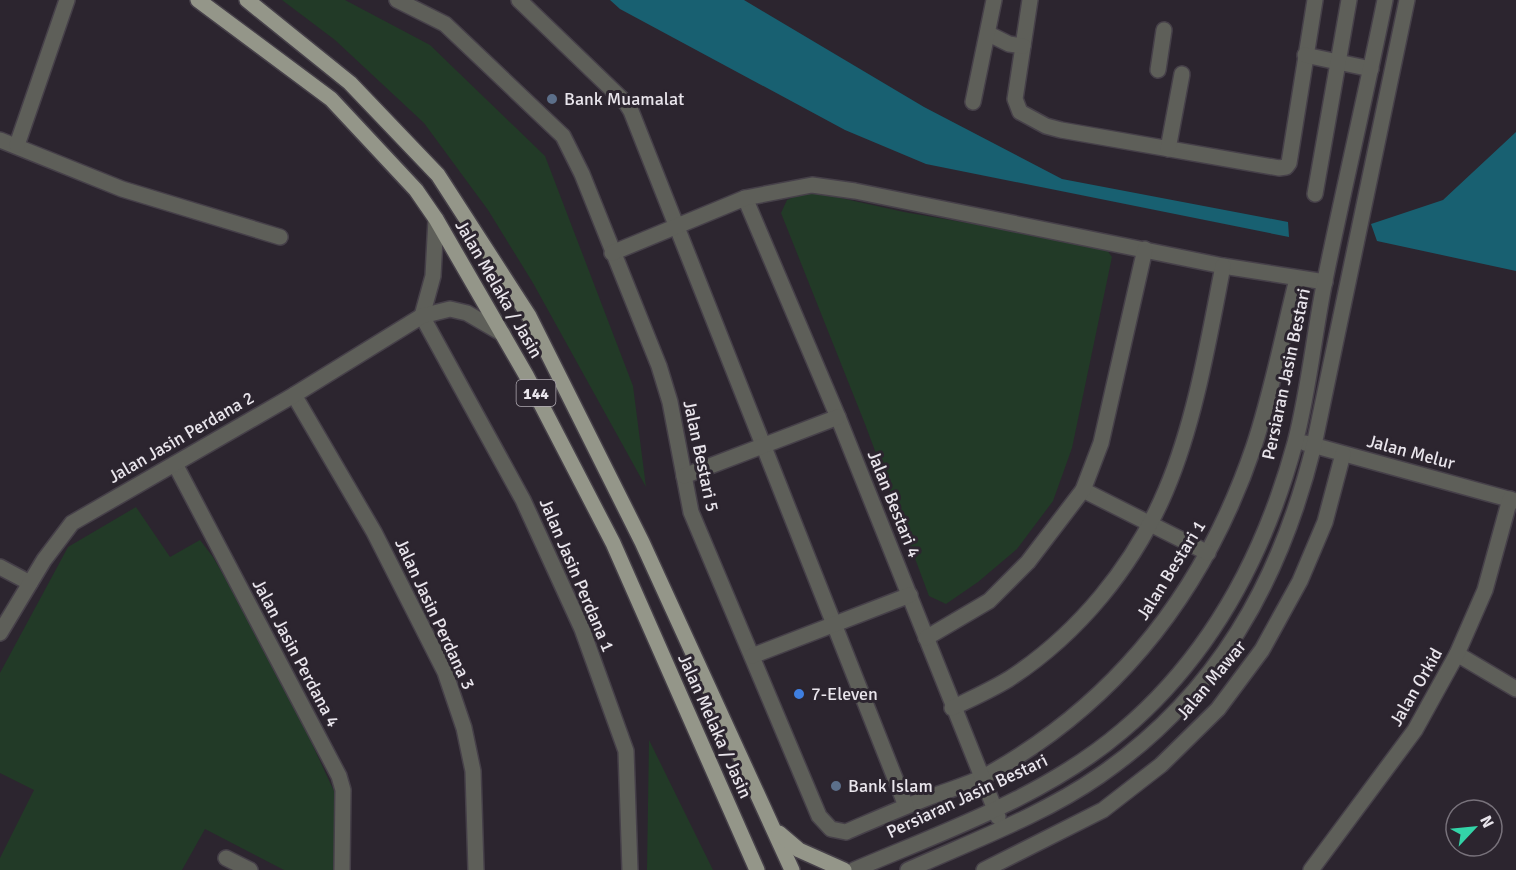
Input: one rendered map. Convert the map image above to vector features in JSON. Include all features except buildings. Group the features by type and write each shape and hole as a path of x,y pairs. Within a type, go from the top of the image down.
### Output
{"main road":[{"name":"Jalan Melaka / Jasin","path":"198,0 331,99 416,190 436,219 503,334 613,543 757,870"},
{"name":"Jalan Melaka / Jasin","path":"247,0 350,83 438,176 529,316 642,542 792,870"},
{"path":"776,832 799,850 844,870"}],"street":[{"path":"18,145 67,0"},
{"name":"Jalan Bestari 5","path":"397,0 445,24 562,136 582,174 659,366 670,402 691,512 819,816 831,830 846,832 906,806 984,777"},
{"path":"519,0 626,103 678,227 906,806"},
{"path":"973,102 989,34 994,0"},
{"path":"1030,0 1015,99 1020,112 1046,126 1279,168 1286,167 1289,163 1315,0"},
{"path":"1315,194 1348,0"},
{"name":"Persiaran Jasin Bestari","path":"854,870 994,809 1070,768 1122,731 1172,683 1210,636 1239,587 1263,535 1295,440 1324,282 1385,0"},
{"path":"908,870 1003,827 1099,777 1158,730 1207,676 1240,630 1266,585 1300,500 1314,445 1407,0"},
{"path":"1158,70 1164,30"},
{"path":"989,34 1009,44 1023,46"},
{"path":"1305,55 1371,69"},
{"path":"1168,149 1182,74"},
{"path":"0,140 18,145 87,177 280,237"},
{"path":"612,253 745,198 812,185 855,190 1223,266 1324,282"},
{"name":"Jalan Bestari 4","path":"745,198 838,417 927,638 952,708 984,777 994,809 1003,827"},
{"path":"422,316 433,276 436,219"},
{"path":"927,638 989,601 1028,562 1083,490 1101,444 1145,249"},
{"path":"952,708 1008,680 1043,654 1072,628 1121,572 1166,490 1179,453 1205,359 1223,266"},
{"name":"Jalan Bestari 1","path":"984,777 1080,709 1124,671 1170,616 1208,554 1254,445 1297,279"},
{"name":"Jalan Jasin Perdana 2","path":"0,633 30,583 72,523 294,395 422,316 450,309 459,311 467,313 503,334"},
{"name":"Jalan Jasin Perdana 1","path":"422,316 523,500 582,629 626,751 630,870"},
{"name":"Jalan Jasin Perdana 3","path":"294,395 374,532 445,672 464,728 473,771 476,870"},
{"path":"684,476 838,417"},
{"name":"Jalan Melur","path":"1295,440 1513,500"},
{"name":"Jalan Mawar","path":"984,870 1103,810 1161,765 1218,709 1262,650 1300,581 1324,522 1343,454"},
{"name":"Jalan Jasin Perdana 4","path":"175,464 339,776 343,790 342,870"},
{"path":"1083,490 1208,554"},
{"name":"Jalan Orkid","path":"1311,870 1415,730 1457,654 1485,590 1513,500"},
{"path":"0,567 30,583"},
{"path":"752,656 910,595"},
{"path":"1457,654 1516,689"},
{"path":"226,858 250,870"}],"green space":[{"path":"282,0 345,0 430,45 545,156 633,386 646,487 533,283 488,210 424,123 335,40"},
{"path":"809,191 904,212 1105,247 1112,257 1072,448 1053,501 1017,549 978,582 946,604 929,596 865,424 781,213 787,200"},
{"path":"136,507 170,557 200,540 213,557 277,669 334,791 335,870 284,870 205,829 182,870 0,870 0,858 34,790 0,773 0,673 68,547"},
{"path":"649,740 713,870 647,870"}],"water":[{"path":"610,0 744,0 924,107 1062,179 1288,222 1289,237 926,164 845,130 620,9"},
{"path":"1516,132 1516,271 1377,241 1371,224 1443,200"}],"place":[{"name":"Bank Muamalat","path":"552,99"},
{"name":"7-Eleven","path":"799,694"},
{"name":"Bank Islam","path":"836,786"}]}
